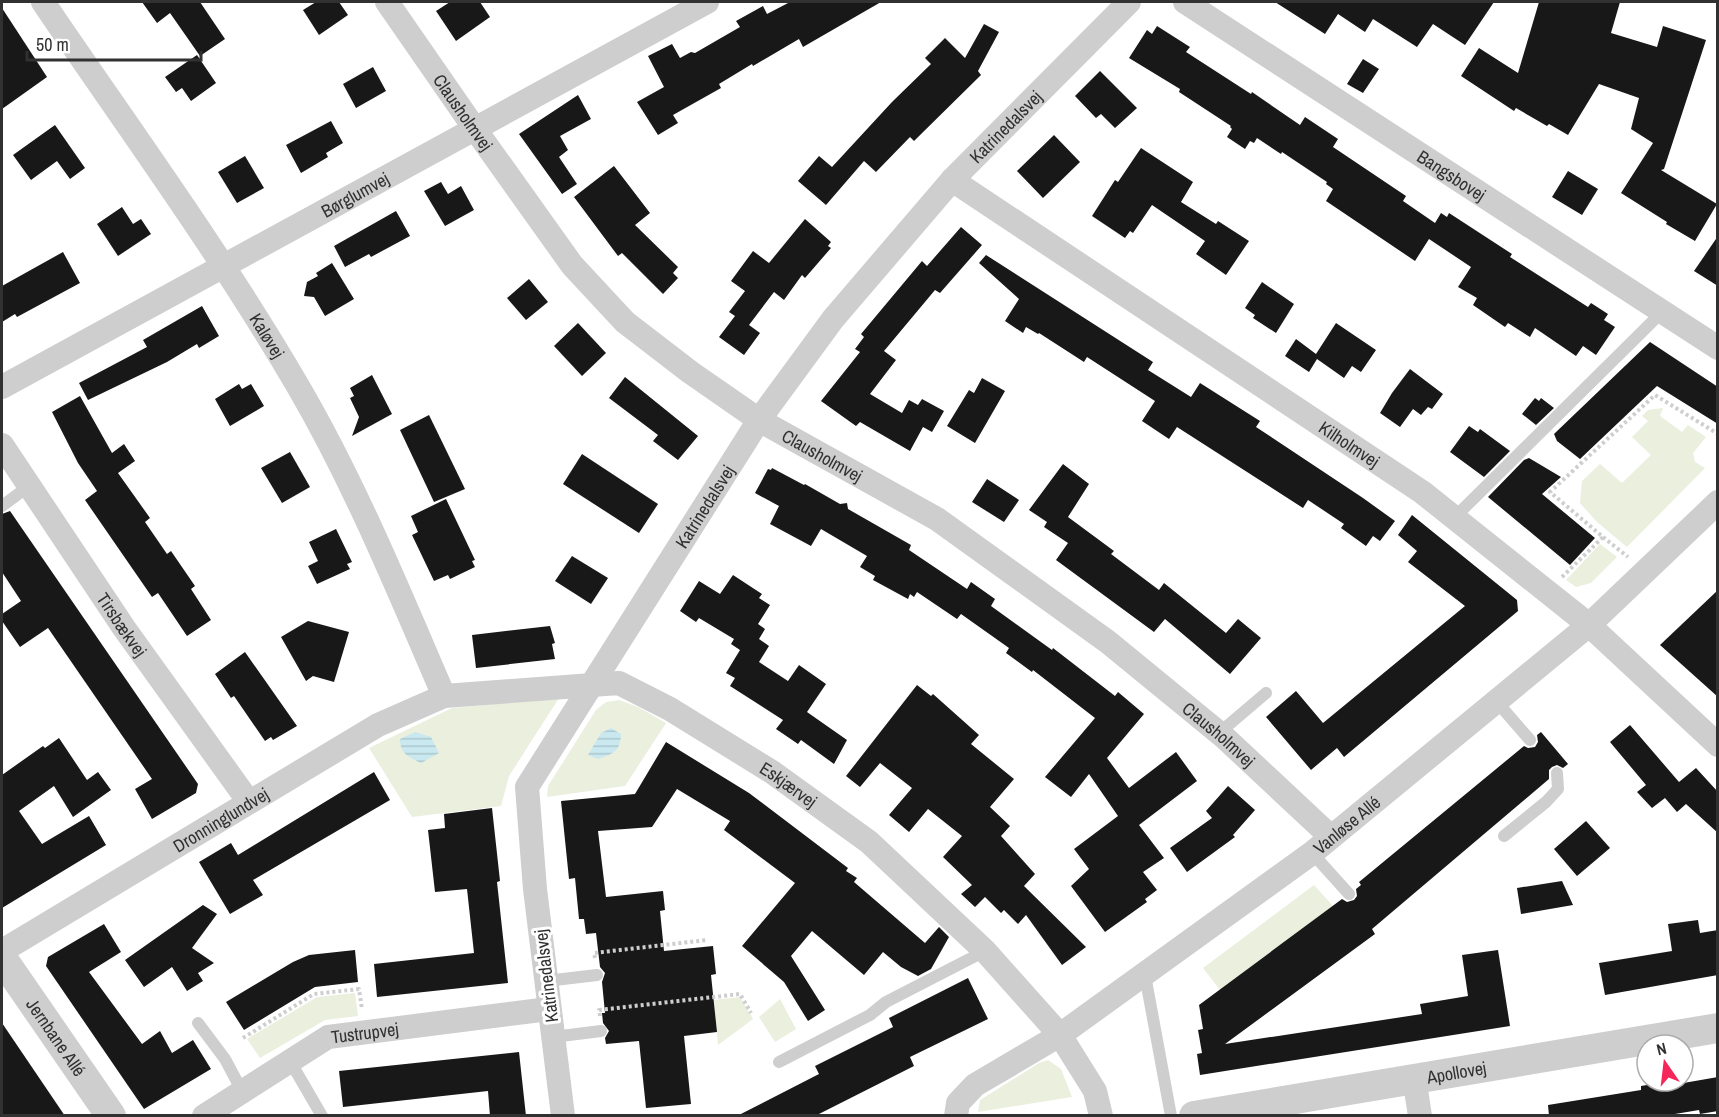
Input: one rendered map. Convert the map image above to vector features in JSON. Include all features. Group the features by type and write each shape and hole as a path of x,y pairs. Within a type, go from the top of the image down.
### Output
{"street":[{"name":"Kaløvej","path":"42,2 223,266 299,389 364,512 444,696"},
{"name":"Clausholmvej","path":"387,2 572,265 625,322 690,372 759,420 937,519 1108,642 1219,733 1331,837"},
{"name":"Børglumvej","path":"2,387 707,2"},
{"name":"Katrinedalsvej","path":"563,1116 535,889 527,787 759,420 833,319 952,180 1129,2"},
{"name":"Bangsbovej","path":"1185,2 1718,348"},
{"name":"Kilholmvej","path":"952,180 1412,486 1589,625 1668,701 1718,745"},
{"name":"Tirsbækvej","path":"2,445 124,628 249,802"},
{"name":"Vanløse Allé","path":"956,1116 958,1103 975,1085 1060,1035 1312,853 1589,625 1718,502"},
{"name":"Eskjærvej","path":"444,696 619,683 670,709 772,771 869,843 986,951 1060,1035"},
{"name":"Dronninglundvej","path":"3,964 249,802 378,725 444,696"},
{"name":"Jernbane Allé","path":"3,964 111,1116"},
{"name":"Tustrupvej","path":"204,1116 328,1037 549,1009"},
{"name":"Apollovej","path":"1194,1116 1232,1113 1414,1077 1718,1028"},
{"path":"1060,1035 1095,1091 1101,1116"},
{"path":"1414,1077 1420,1116"}],"lane":[{"path":"1454,518 1662,312"},
{"path":"2,506 29,486"},
{"path":"1219,733 1266,693"},
{"path":"1497,702 1530,740"},
{"path":"1504,836 1558,789 1557,772"},
{"path":"1312,853 1349,894"},
{"path":"779,1062 870,1015 886,1002 986,951"},
{"path":"546,981 597,975"},
{"path":"1145,975 1171,1116"},
{"path":"198,1023 225,1059 242,1091"},
{"path":"553,1036 601,1030"},
{"path":"290,1061 322,1116"}],"path":[{"path":"1646,570 1550,492 1655,395 1717,431"},
{"path":"1547,592 1603,537"},
{"path":"597,975 594,953 707,940"},
{"path":"243,1038 314,994 359,989 364,1033"},
{"path":"601,1030 599,1010 740,994 751,1013"}],"green space":[{"path":"1663,408 1660,416 1682,432 1688,425 1706,437 1693,453 1695,462 1705,468 1627,547 1597,522 1580,503 1582,481 1600,464 1622,483 1651,455 1632,437 1648,421 1642,416 1648,410"},
{"path":"1600,544 1617,557 1591,583 1576,587 1566,580"},
{"path":"559,698 509,776 501,806 412,817 369,748 452,708"},
{"path":"619,700 638,707 666,723 625,786 547,797 548,786 596,710 606,702"},
{"path":"1314,885 1333,906 1220,990 1203,968"},
{"path":"355,993 358,1016 325,1020 260,1058 247,1039 317,997"},
{"path":"740,997 753,1019 718,1045 714,1000"},
{"path":"780,999 796,1029 775,1042 759,1017"},
{"path":"1048,1060 1061,1069 1072,1097 978,1112 980,1100 1039,1063"}],"water":[{"path":"611,728 621,734 618,748 598,759 588,755 601,733"},
{"path":"415,732 431,737 439,753 421,763 406,754 400,744 400,739"}],"building":[{"path":"142,2 200,2 225,39 200,56 170,13 157,23"},
{"path":"316,2 339,2 348,15 319,35 303,10"},
{"path":"450,2 480,2 490,17 456,41 436,11"},
{"path":"790,2 881,2 803,47 799,39 753,66 752,64 719,84 721,88 673,115 678,123 658,135 637,102 664,87 648,56 672,44 680,58 691,52 695,53 740,27 736,21 763,6 767,14"},
{"path":"1275,2 1494,2 1465,45 1433,24 1417,47 1373,19 1365,32 1338,14 1325,34"},
{"path":"1539,2 1620,2 1611,33 1657,47 1663,26 1706,40 1664,169 1661,170 1717,204 1695,241 1621,193 1653,143 1631,129 1639,98 1599,84 1568,135 1516,108 1514,111 1461,76 1479,48 1518,73"},
{"path":"2,8 47,77 2,109"},
{"path":"984,24 999,32 978,71 981,75 914,141 910,137 876,172 864,161 826,205 798,181 819,156 832,167 931,64 925,58 945,38 965,58"},
{"path":"1157,26 1190,47 1186,52 1251,94 1252,92 1300,125 1305,117 1338,139 1333,147 1406,196 1403,201 1435,223 1441,213 1447,217 1449,213 1512,254 1510,257 1588,307 1591,303 1608,314 1604,320 1615,327 1596,355 1583,346 1576,356 1535,328 1530,337 1508,323 1505,327 1473,305 1477,298 1458,287 1471,267 1429,239 1415,261 1326,201 1333,189 1326,184 1327,182 1282,152 1281,154 1257,138 1254,143 1250,141 1245,149 1227,137 1232,129 1231,126 1179,92 1180,89 1129,58 1147,30 1152,34"},
{"path":"197,55 216,83 191,101 182,88 176,92 165,77"},
{"path":"1363,59 1379,69 1363,93 1347,84"},
{"path":"373,67 386,91 356,108 343,84"},
{"path":"1100,71 1137,108 1115,128 1101,114 1096,118 1075,96"},
{"path":"578,95 591,119 560,136 568,150 559,157 577,184 562,194 519,134"},
{"path":"331,121 343,143 326,153 328,157 301,173 286,145"},
{"path":"55,125 85,168 70,179 57,161 31,180 13,155"},
{"path":"1054,135 1080,162 1043,198 1017,171"},
{"path":"1141,148 1193,182 1181,202 1216,224 1218,221 1249,241 1226,275 1196,254 1205,241 1152,205 1133,233 1130,231 1125,238 1092,216 1115,180 1118,182"},
{"path":"245,156 264,188 237,203 218,172"},
{"path":"614,166 650,213 635,225 678,267 673,273 678,278 663,294 622,253 618,256 574,197"},
{"path":"1568,171 1598,189 1582,215 1552,197"},
{"path":"441,182 448,194 461,186 474,210 445,226 424,191"},
{"path":"122,207 133,224 141,219 151,234 118,256 97,224"},
{"path":"396,211 410,236 371,257 369,254 345,267 334,246"},
{"path":"805,219 831,242 828,246 831,248 805,278 802,275 784,300 774,292 749,325 760,333 744,355 719,337 735,316 729,312 745,291 731,281 753,251 769,263"},
{"path":"961,227 982,245 940,293 935,290 884,351 896,360 870,394 902,413 909,400 918,405 922,399 944,411 932,432 923,427 910,451 860,422 856,426 821,401 860,352 855,349 864,337 861,334 922,261 927,266"},
{"path":"1718,236 1718,286 1694,271"},
{"path":"63,252 80,283 17,317 15,314 2,322 2,286"},
{"path":"986,255 1153,362 1148,370 1191,397 1200,383 1260,421 1256,427 1395,521 1380,541 1373,536 1366,546 1341,528 1344,524 1308,500 1303,508 1177,427 1169,439 1142,421 1155,401 1087,357 1084,362 1039,333 1026,327 1023,333 1005,321 1019,299 979,263"},
{"path":"332,263 354,299 325,316 314,297 304,296 307,282 318,276 316,273"},
{"path":"529,279 548,302 526,320 507,298"},
{"path":"1262,282 1294,304 1276,333 1253,318 1255,315 1245,308"},
{"path":"202,306 219,336 199,348 197,344 167,362 88,400 79,383 147,347 143,340"},
{"path":"578,323 606,353 582,376 554,346"},
{"path":"1336,323 1376,350 1361,372 1352,366 1344,378 1317,359 1309,372 1285,356 1296,339 1316,354"},
{"path":"1650,342 1718,387 1718,424 1657,386 1580,459 1557,441 1554,434"},
{"path":"1410,369 1443,394 1432,409 1428,407 1421,415 1413,409 1400,427 1380,413"},
{"path":"372,375 392,414 352,436 359,417 350,398 354,396 350,388"},
{"path":"625,377 698,436 678,460 653,441 658,435 609,398"},
{"path":"982,378 1005,391 975,443 947,426 969,390 974,393"},
{"path":"239,384 242,389 251,384 264,406 230,426 215,399"},
{"path":"80,396 112,453 124,444 135,461 118,473 150,518 145,522 167,554 171,551 195,586 191,589 211,620 187,636 158,593 152,597 85,500 97,491 78,463 52,412"},
{"path":"1535,398 1539,401 1541,398 1554,408 1536,425 1522,414"},
{"path":"429,415 465,489 434,502 400,430"},
{"path":"1469,426 1478,432 1480,429 1510,451 1484,477 1450,452"},
{"path":"290,452 310,487 282,503 261,468"},
{"path":"582,454 658,504 639,533 563,484"},
{"path":"1529,458 1561,477 1542,494 1595,538 1570,565 1488,497 1524,460"},
{"path":"1063,464 1089,484 1068,517 1114,551 1111,554 1159,590 1164,583 1226,633 1238,619 1261,638 1230,674 1165,619 1154,632 1056,560 1068,543 1044,527 1047,522 1029,510"},
{"path":"772,468 840,504 847,503 848,509 911,545 909,550 967,589 971,582 995,599 991,606 1052,650 1053,648 1115,696 1118,692 1144,714 1107,758 1129,788 1176,752 1197,781 1139,825 1164,858 1143,872 1157,890 1145,899 1147,902 1105,932 1071,886 1089,869 1074,849 1118,816 1089,774 1071,797 1045,777 1095,718 1033,670 1032,672 1006,653 1009,648 961,614 957,619 917,592 914,597 910,594 908,599 873,580 875,576 860,567 867,556 821,529 811,546 770,524 779,506 755,493 768,469"},
{"path":"987,479 1019,500 1004,522 972,502"},
{"path":"446,499 475,560 472,561 475,567 450,579 448,575 434,581 412,535 418,532 411,516"},
{"path":"10,511 198,784 196,793 152,819 135,789 152,779 48,628 20,647 2,621 2,614 21,601 2,572 2,514"},
{"path":"1412,515 1517,600 1518,611 1344,757 1337,748 1311,770 1266,717 1296,691 1323,723 1465,606 1408,562 1417,551 1398,535"},
{"path":"336,529 352,562 347,564 350,569 317,584 308,566 318,561 309,542"},
{"path":"572,556 608,578 591,604 555,581"},
{"path":"733,575 762,594 759,598 770,605 758,624 765,629 759,639 769,646 759,662 788,681 799,665 826,684 807,712 847,740 834,764 801,740 798,744 776,729 783,720 730,686 735,678 726,673 740,650 731,644 734,639 699,618 696,622 680,611 699,581 720,594"},
{"path":"1718,590 1718,697 1660,645"},
{"path":"308,621 349,632 334,682 313,676 306,681 281,637"},
{"path":"550,626 555,643 552,644 555,659 476,668 472,635"},
{"path":"245,652 297,726 273,740 271,737 265,741 234,696 231,698 215,674"},
{"path":"917,685 931,696 933,694 979,735 971,744 1014,779 990,807 1010,826 1001,836 1035,874 1024,886 1086,947 1062,965 1026,915 1018,924 1004,910 1001,913 985,897 975,907 961,894 972,885 943,857 962,836 928,809 909,832 889,815 912,788 880,763 860,787 846,776"},
{"path":"1630,725 1679,782 1696,768 1718,792 1718,833 1686,804 1677,812 1665,798 1652,808 1637,792 1646,785 1610,742"},
{"path":"1541,732 1568,764 1563,768 1557,765 1552,767 1549,770 1549,779 1372,929 1375,934 1225,1044 1422,1014 1420,1004 1468,996 1462,955 1498,950 1510,1026 1200,1075 1197,1054 1202,1053 1198,1030 1203,1029 1199,1005 1342,899 1347,902 1354,900 1357,896 1356,889 1361,885 1359,882 1524,746 1535,747 1538,742 1537,735"},
{"path":"59,738 87,780 98,772 111,790 73,817 54,786 19,811 42,844 89,816 106,845 2,908 2,775 43,746 45,748"},
{"path":"666,742 749,793 848,868 846,871 857,878 854,882 925,943 939,927 949,937 931,969 918,976 901,967 883,952 864,975 812,931 791,956 825,1010 808,1021 784,982 742,946 795,883 724,830 730,821 677,789 652,827 598,831 606,897 663,891 665,910 660,911 664,951 713,946 716,974 711,975 717,1032 684,1036 691,1104 646,1108 639,1041 606,1044 605,1038 609,1031 603,1023 602,1013 605,1013 602,982 605,973 600,967 596,933 586,934 584,919 579,919 575,878 569,879 561,801 635,794"},
{"path":"374,772 390,800 253,880 263,895 230,914 199,862 231,843 238,855"},
{"path":"1228,786 1255,810 1233,835 1235,837 1187,872 1170,848 1212,818 1206,811"},
{"path":"492,808 508,983 377,997 374,964 474,953 467,889 435,892 428,830 445,828 444,814"},
{"path":"1586,821 1610,848 1577,876 1554,849"},
{"path":"1562,881 1573,905 1521,914 1517,888"},
{"path":"203,905 217,914 192,948 214,963 198,973 203,981 187,991 172,967 144,987 125,960"},
{"path":"1698,920 1700,933 1718,930 1718,975 1605,995 1599,963 1672,951 1668,924"},
{"path":"104,924 121,952 89,972 142,1044 160,1031 172,1053 193,1040 211,1069 144,1109 46,966 48,957"},
{"path":"355,950 358,982 315,987 244,1030 226,1002 309,955"},
{"path":"968,978 988,1019 910,1057 914,1066 815,1116 737,1116 819,1074 815,1066 893,1027 889,1018"},
{"path":"2,1023 65,1116 2,1116"},
{"path":"519,1052 526,1116 490,1116 488,1091 343,1107 339,1071"},
{"path":"1718,1077 1718,1111 1700,1114 1699,1110 1663,1116 1549,1116 1548,1105 1635,1091 1635,1093 1695,1093 1695,1081"}]}
